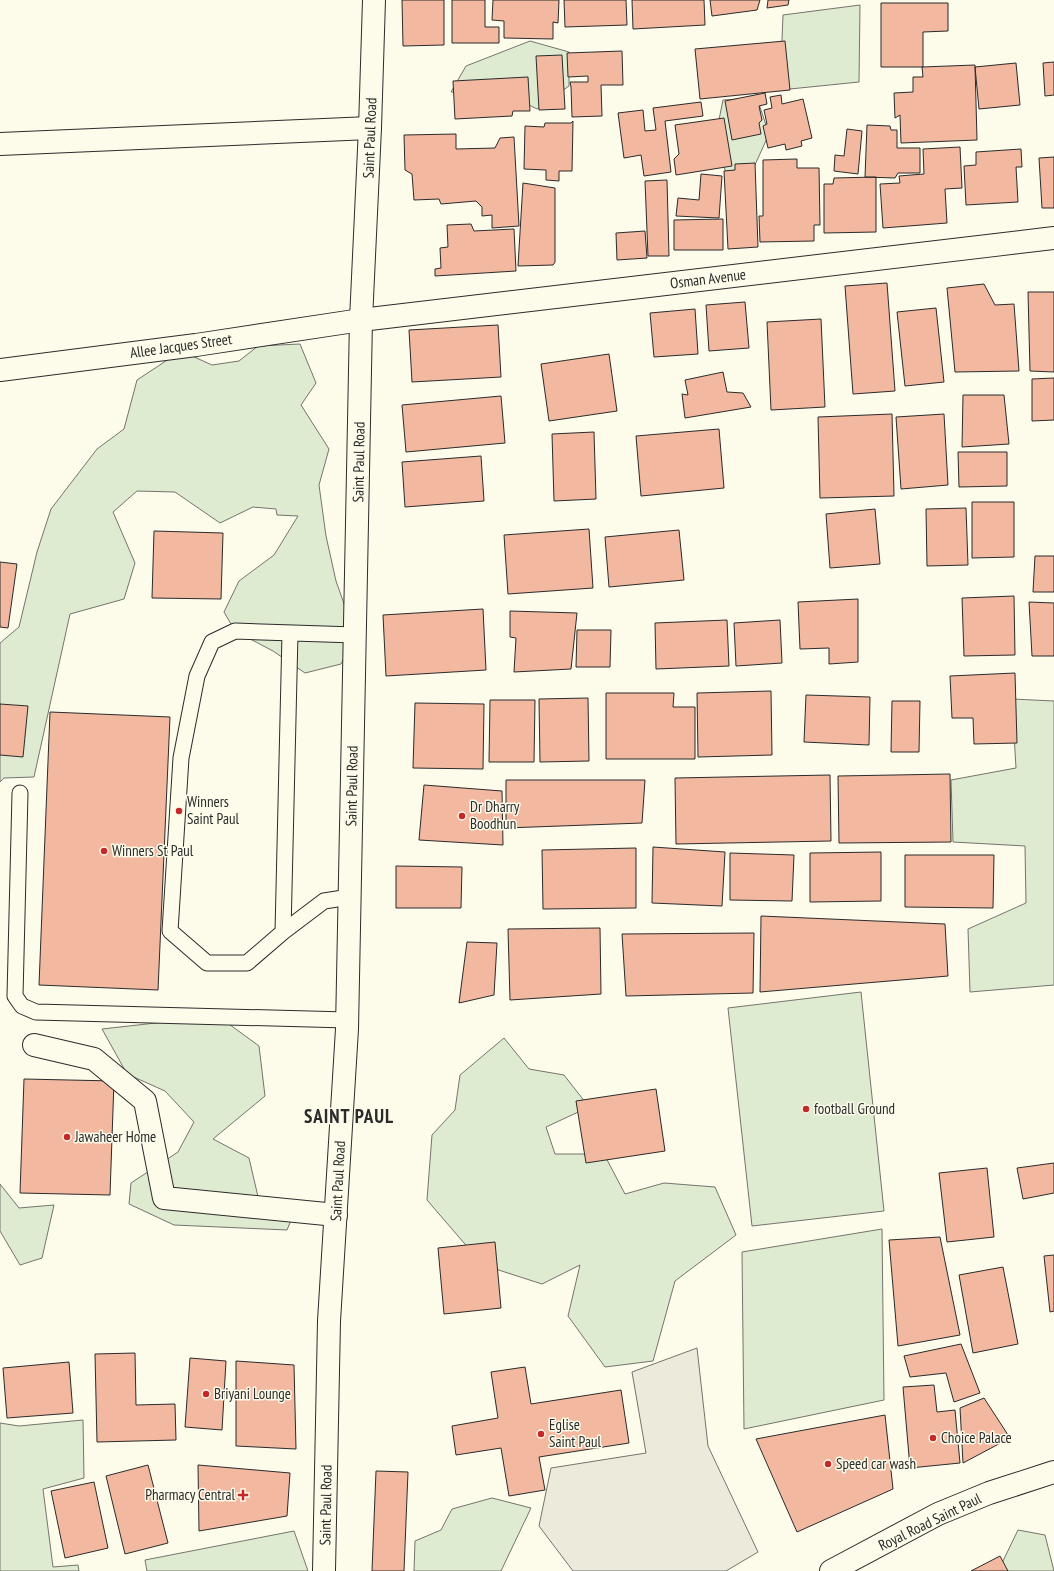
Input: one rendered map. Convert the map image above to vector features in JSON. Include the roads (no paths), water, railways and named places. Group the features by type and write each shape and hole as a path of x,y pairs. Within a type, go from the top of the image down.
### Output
{"main road":[{"name":"Saint Paul Road","path":"324,1571 329,1322 347,1020 361,320 374,0"},
{"path":"0,144 370,128"},
{"name":"Osman Avenue","path":"361,320 1054,238"},
{"name":"Allee Jacques Street","path":"0,370 196,345 361,320"},
{"path":"34,1045 94,1059 146,1101 164,1198 336,1215"},
{"name":"Royal Road Saint Paul","path":"831,1571 938,1514 990,1493 1054,1472"}],"lane":[{"path":"350,897 324,901 247,963 207,964 170,931 181,758 197,676 212,642 235,631 355,635"},
{"path":"284,932 290,633"},
{"path":"20,793 15,996 22,1006 36,1012 347,1020"}],"place":[{"name":"Winners Saint Paul","path":"179,811"},
{"name":"Dr Dharry Boodhun","path":"462,816"},
{"name":"Winners St Paul","path":"104,851"},
{"name":"football Ground","path":"806,1109"},
{"name":"Jawaheer Home","path":"67,1137"},
{"name":"Briyani Lounge","path":"206,1394"},
{"name":"Eglise Saint Paul","path":"541,1434"},
{"name":"Choice Palace","path":"933,1438"},
{"name":"Speed car wash","path":"828,1464"},
{"name":"Pharmacy Central","path":"243,1495"}],"district":[{"name":"SAINT PAUL","path":"349,1116"}]}
